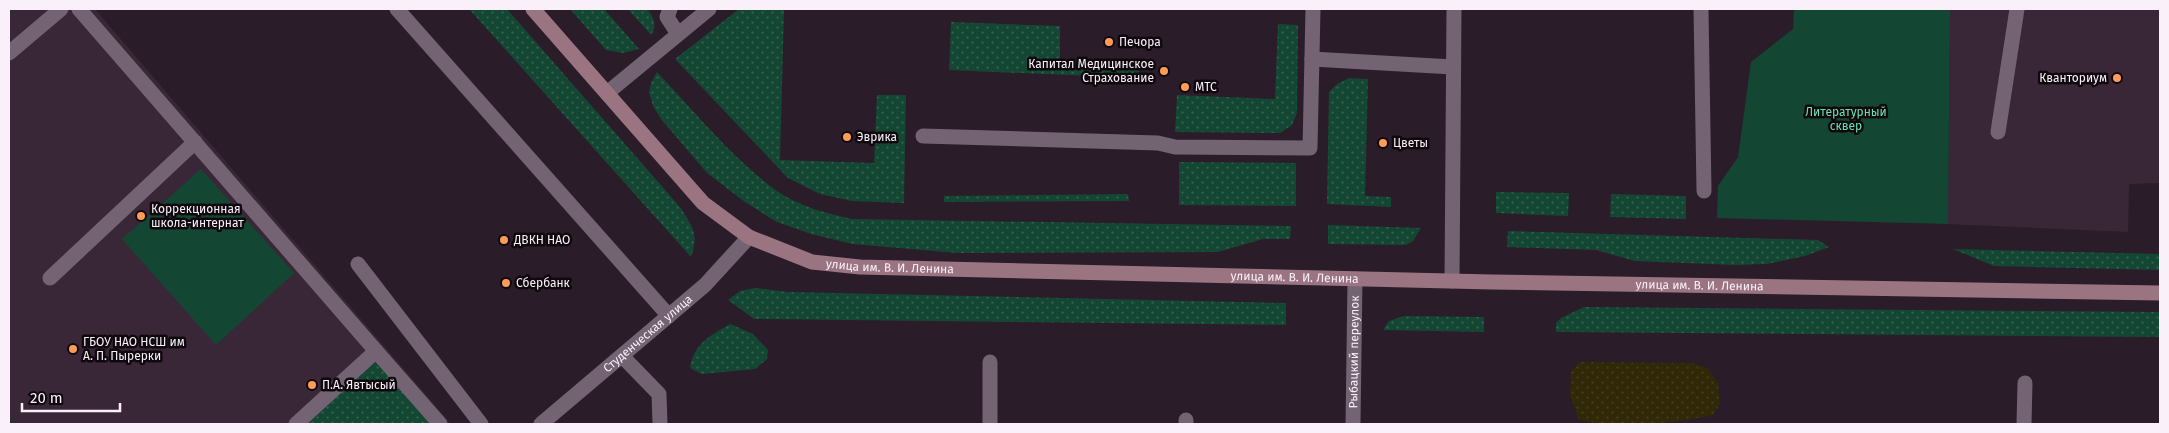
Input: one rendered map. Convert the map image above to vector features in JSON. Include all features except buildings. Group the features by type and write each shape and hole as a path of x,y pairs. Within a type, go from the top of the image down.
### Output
{"main road":[{"name":"улица им. В. И. Ленина","path":"533,9 704,203 749,237 812,262 860,267 1354,279 2160,293"}],"street":[{"path":"9,53 61,9"},
{"path":"79,9 440,424"},
{"path":"397,9 669,316"},
{"path":"670,9 667,18 678,34"},
{"path":"607,93 709,9"},
{"path":"922,136 1158,143 1175,147 1310,148 1313,9"},
{"path":"1452,281 1454,9"},
{"path":"1701,9 1704,191"},
{"path":"1998,132 2017,9"},
{"path":"1312,59 1453,67"},
{"path":"50,278 195,142"},
{"name":"Студенческая улица","path":"541,424 705,285 749,237"},
{"path":"358,264 481,424"},
{"name":"Рыбацкий переулок","path":"1353,424 1354,279"},
{"path":"296,424 376,350"},
{"path":"622,356 659,394 660,424"},
{"path":"990,362 990,424"},
{"path":"2024,424 2025,383"}],"shaded area":[{"name":"Коррекционная школа-интернат","path":"9,9 95,9 451,424 9,424"},
{"path":"1950,9 2160,9 2160,183 2129,184 2128,232 1948,224"}],"green space":[{"path":"469,9 507,9 680,207 693,231 694,242 691,257"},
{"path":"570,9 604,9 639,49 623,53 606,50"},
{"path":"628,9 647,9 654,21 651,35"},
{"path":"739,9 784,9 780,160 874,163 877,95 906,95 904,203 852,201 820,194 788,178 675,59"},
{"name":"Литературный сквер","path":"1794,9 1950,9 1948,224 1717,218 1718,186 1738,157 1751,62 1793,29"},
{"path":"951,22 1060,26 1060,59 1139,61 1139,78 949,70"},
{"path":"1278,24 1298,25 1297,113 1292,125 1280,133 1175,132 1177,95 1275,99"},
{"path":"657,72 715,134 761,179 794,201 832,214 852,219 1291,226 1290,239 1263,239 1218,252 957,253 853,244 811,234 777,222 745,202 707,173 661,119 653,106 649,92"},
{"path":"1349,78 1368,79 1365,196 1391,197 1391,207 1327,204 1329,92 1337,84"},
{"path":"1179,162 1296,163 1296,206 1179,205"},
{"path":"201,169 294,273 216,345 122,239"},
{"path":"1496,192 1569,193 1568,216 1496,213"},
{"path":"1128,194 1129,201 944,202 944,196"},
{"path":"1611,194 1686,196 1686,219 1610,217"},
{"path":"1328,225 1421,228 1413,241 1406,245 1328,244"},
{"path":"1508,231 1818,240 1829,247 1805,256 1767,264 1735,265 1635,261 1596,250 1507,247"},
{"path":"1953,249 2160,254 2160,270 1994,266"},
{"path":"755,288 788,292 1286,303 1286,325 754,319 728,300 740,291"},
{"path":"1584,307 2160,312 2160,337 1556,332 1556,323 1561,318"},
{"path":"1404,316 1484,317 1484,332 1383,330 1389,321"},
{"path":"730,324 753,334 768,350 767,359 755,369 702,374 690,368 692,359 699,346"},
{"path":"376,351 440,424 296,424"}],"sand":[{"path":"1579,362 1692,363 1707,368 1718,383 1720,404 1713,415 1682,420 1646,424 1609,424 1579,420 1570,395 1571,372"}],"place":[{"name":"Печора","path":"1109,42"},
{"name":"Капитал Медицинское Страхование","path":"1164,71"},
{"name":"Кванториум","path":"2117,78"},
{"name":"МТС","path":"1185,87"},
{"name":"Эврика","path":"847,137"},
{"name":"Цветы","path":"1383,143"},
{"name":"Коррекционная школа-интернат","path":"141,216"},
{"name":"ДВКН НАО","path":"504,240"},
{"name":"Сбербанк","path":"506,283"},
{"name":"ГБОУ НАО НСШ им А. П. Пырерки","path":"73,349"},
{"name":"П.А. Явтысый","path":"312,385"}]}
